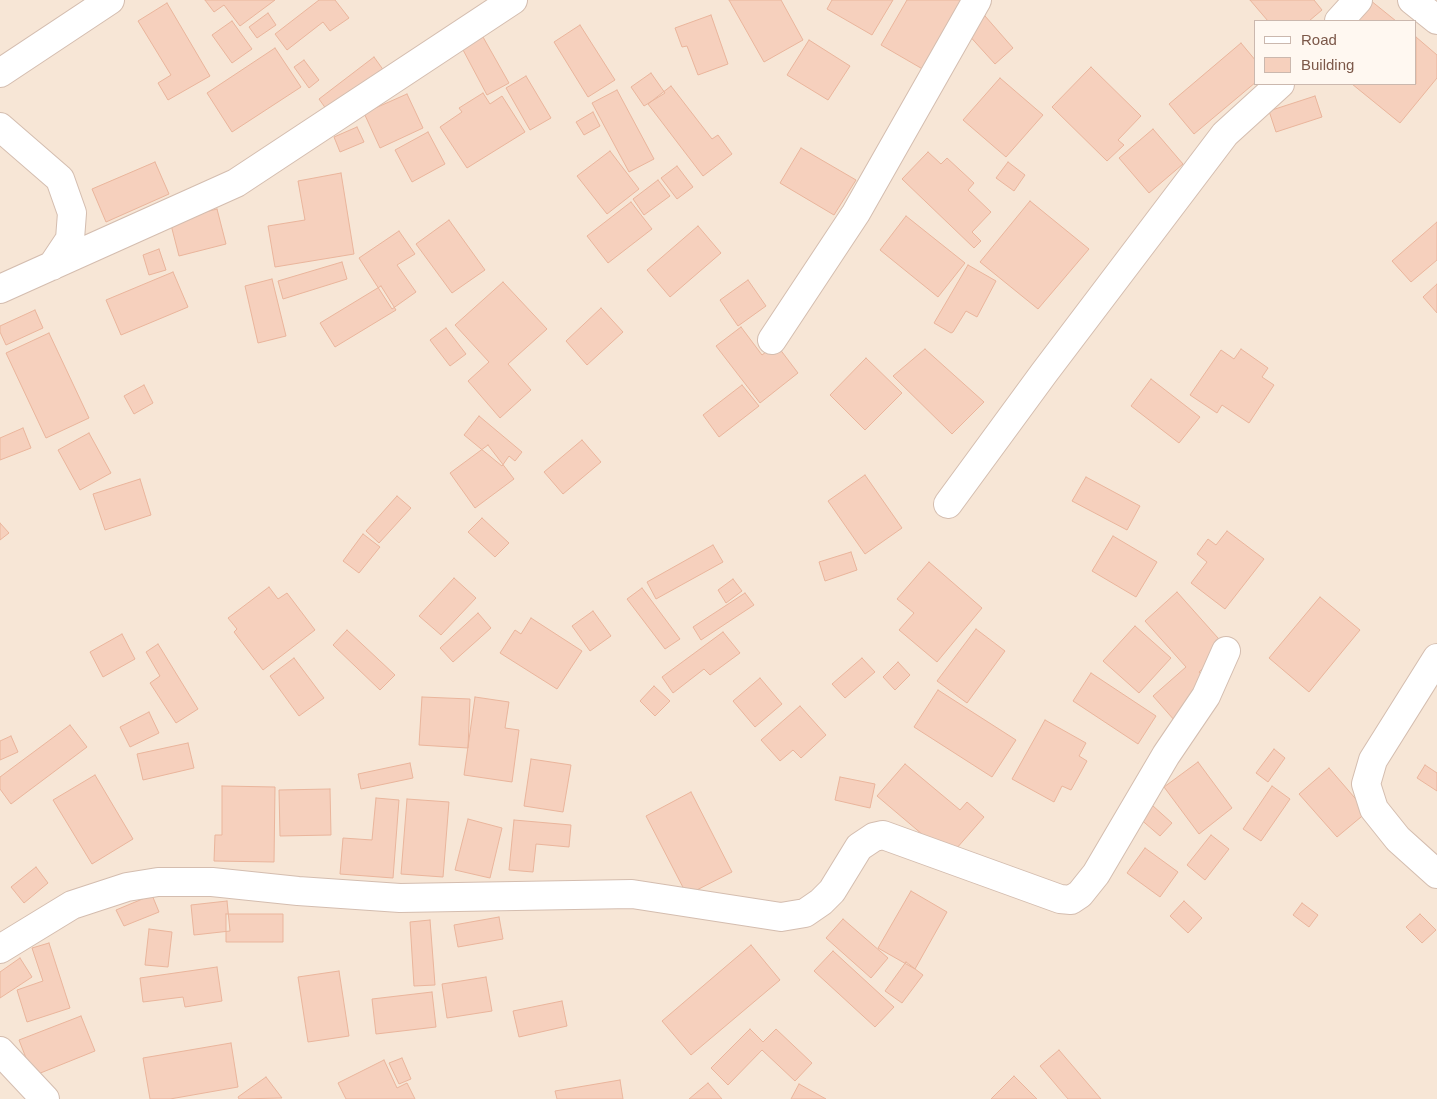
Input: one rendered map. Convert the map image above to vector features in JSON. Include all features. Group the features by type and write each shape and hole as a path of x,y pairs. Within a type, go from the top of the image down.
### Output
{"street":[{"path":"0,73 110,0"},
{"path":"0,289 236,183 513,0"},
{"path":"772,340 856,213 977,0"},
{"path":"1340,20 1358,0"},
{"path":"1412,0 1437,20"},
{"path":"948,504 1044,372 1225,134 1279,85"},
{"path":"0,127 60,179 72,213 70,239 52,266"},
{"path":"0,950 72,905 127,887 158,882 212,882 298,891 400,898 632,894 781,918 805,913 821,902 832,891 859,847 874,837 883,835 1060,898 1071,900 1080,894 1096,874 1166,755 1206,696 1226,651"},
{"path":"1437,658 1373,760 1366,784 1374,809 1398,839 1437,874"},
{"path":"0,1051 45,1099"}],"shaded area":[{"path":"0,0 1437,0 1437,1099 0,1099"}],"building":[{"path":"205,0 275,0 240,26 224,5 214,12"},
{"path":"319,0 335,0 349,18 330,31 323,22 287,50 275,34"},
{"path":"729,0 781,0 803,40 764,62"},
{"path":"832,0 893,0 872,35 827,9"},
{"path":"907,0 964,0 926,71 881,45"},
{"path":"1250,0 1314,0 1322,10 1310,20 1267,20"},
{"path":"1370,0 1395,20 1353,20"},
{"path":"167,3 210,76 168,100 158,83 171,75 138,21"},
{"path":"268,13 276,25 257,38 249,27"},
{"path":"711,15 728,64 698,75 687,46 682,47 675,28"},
{"path":"985,16 1013,48 995,64 966,32"},
{"path":"232,21 252,49 232,63 212,35"},
{"path":"580,25 615,80 588,97 554,42"},
{"path":"483,37 509,83 487,95 462,48"},
{"path":"1417,38 1437,55 1437,78 1400,123 1353,85 1417,85"},
{"path":"809,40 850,66 828,100 787,75"},
{"path":"1241,43 1254,59 1254,84 1194,134 1169,104"},
{"path":"275,48 301,87 232,132 207,93"},
{"path":"374,57 392,82 336,123 319,99"},
{"path":"304,60 319,80 309,88 294,67"},
{"path":"1091,67 1141,116 1118,140 1124,145 1107,161 1052,107"},
{"path":"651,73 665,93 644,106 631,87"},
{"path":"526,76 551,118 530,130 506,88"},
{"path":"1000,78 1043,115 1006,157 963,120"},
{"path":"671,86 712,139 718,135 732,154 703,176 648,104"},
{"path":"617,90 654,159 629,172 592,103"},
{"path":"483,93 490,104 502,96 525,132 467,168 440,127 462,112 459,108"},
{"path":"407,94 423,128 380,148 364,113"},
{"path":"1315,96 1322,117 1276,132 1269,111"},
{"path":"593,112 600,126 584,135 576,122"},
{"path":"357,127 364,142 340,152 334,137"},
{"path":"1153,129 1183,164 1149,193 1119,158"},
{"path":"428,132 445,164 412,182 395,150"},
{"path":"801,148 856,180 834,215 780,183"},
{"path":"610,151 639,189 607,214 577,176"},
{"path":"928,152 941,164 947,158 974,183 968,190 991,212 972,232 981,241 974,248 902,179"},
{"path":"155,162 169,194 106,222 92,189"},
{"path":"1008,162 1025,175 1014,191 996,178"},
{"path":"677,166 693,187 677,199 661,178"},
{"path":"341,173 354,254 275,267 268,226 305,220 298,181"},
{"path":"658,180 670,196 644,215 633,199"},
{"path":"1030,201 1089,249 1038,309 980,262"},
{"path":"631,202 652,229 608,263 587,236"},
{"path":"217,209 226,244 179,256 170,221"},
{"path":"906,216 965,263 938,297 880,250"},
{"path":"449,220 485,270 452,293 416,244"},
{"path":"1437,222 1437,260 1411,282 1392,261"},
{"path":"698,226 721,253 670,297 647,270"},
{"path":"399,231 415,254 397,265 416,292 392,309 359,258"},
{"path":"159,249 166,270 149,275 143,255"},
{"path":"342,262 347,279 283,299 278,281"},
{"path":"968,265 996,281 977,317 966,311 951,333 934,323"},
{"path":"173,272 188,307 121,335 106,300"},
{"path":"272,279 286,336 258,343 245,286"},
{"path":"748,280 766,306 738,326 720,300"},
{"path":"503,282 547,329 508,364 531,390 500,418 468,381 489,362 455,325"},
{"path":"1437,284 1437,313 1423,297"},
{"path":"381,286 396,310 335,347 320,323"},
{"path":"601,308 623,332 587,365 566,341"},
{"path":"35,310 43,328 6,345 0,332 0,326"},
{"path":"741,327 762,355 776,344 798,373 760,403 716,346"},
{"path":"446,328 466,354 450,366 430,340"},
{"path":"49,333 89,418 46,438 6,353"},
{"path":"925,349 984,402 952,434 893,376"},
{"path":"1241,349 1268,368 1262,377 1274,385 1249,423 1222,405 1217,413 1190,395 1221,350 1234,359"},
{"path":"866,358 902,393 865,430 830,395"},
{"path":"1151,379 1200,417 1179,443 1131,406"},
{"path":"144,385 153,403 134,414 124,396"},
{"path":"742,385 759,406 719,437 703,415"},
{"path":"479,416 522,452 515,461 509,456 502,466 464,435"},
{"path":"23,428 31,448 0,460 0,438"},
{"path":"89,433 111,473 80,490 58,450"},
{"path":"582,440 601,462 563,494 544,472"},
{"path":"488,445 514,479 475,508 450,473"},
{"path":"865,475 902,528 865,554 828,501"},
{"path":"1086,477 1140,506 1127,530 1072,501"},
{"path":"140,479 151,515 105,530 93,494"},
{"path":"397,496 411,508 379,543 366,531"},
{"path":"482,518 509,543 495,557 468,532"},
{"path":"0,523 9,533 0,540"},
{"path":"1227,531 1264,559 1225,609 1191,583 1207,562 1197,554 1208,539 1216,545"},
{"path":"363,534 380,547 359,573 343,561"},
{"path":"1113,536 1157,562 1136,597 1092,571"},
{"path":"713,545 723,562 656,599 647,582"},
{"path":"851,552 857,570 825,581 819,562"},
{"path":"929,562 982,608 937,662 899,630 914,613 897,599"},
{"path":"454,578 476,598 441,635 419,616"},
{"path":"733,579 742,591 726,603 718,590"},
{"path":"269,587 278,599 287,593 315,630 263,670 234,632 237,629 228,618"},
{"path":"642,588 680,639 665,649 627,599"},
{"path":"1177,592 1226,647 1199,672 1212,687 1175,721 1153,696 1186,667 1145,621"},
{"path":"745,593 754,605 701,640 693,627"},
{"path":"1320,597 1360,630 1309,692 1269,658"},
{"path":"593,611 611,636 590,651 572,626"},
{"path":"478,613 491,628 453,662 440,648"},
{"path":"531,618 582,651 557,689 500,653 515,630 521,634"},
{"path":"1135,626 1171,658 1139,693 1103,661"},
{"path":"976,629 1005,651 967,703 937,681"},
{"path":"347,630 395,675 380,690 333,645"},
{"path":"723,632 740,653 710,675 704,669 673,693 662,677"},
{"path":"122,634 135,659 103,677 90,652"},
{"path":"158,644 198,709 176,723 150,683 160,676 146,652"},
{"path":"294,658 324,698 299,716 270,676"},
{"path":"862,658 875,672 845,698 832,684"},
{"path":"898,662 910,675 895,690 883,677"},
{"path":"1091,673 1156,716 1138,744 1073,701"},
{"path":"760,678 782,704 755,727 733,701"},
{"path":"654,686 670,701 655,716 640,701"},
{"path":"938,690 1016,740 992,777 914,727"},
{"path":"422,697 470,699 468,748 419,745"},
{"path":"475,697 509,702 505,728 519,730 512,782 464,775"},
{"path":"800,706 826,735 801,758 793,750 780,761 761,740"},
{"path":"149,712 159,733 130,747 120,727"},
{"path":"1045,720 1086,743 1079,756 1087,761 1071,790 1062,786 1054,802 1012,779"},
{"path":"70,725 87,747 11,804 0,789 0,777"},
{"path":"11,736 18,752 0,760 0,741"},
{"path":"188,743 194,768 143,780 137,754"},
{"path":"1274,749 1285,758 1268,782 1256,773"},
{"path":"531,759 571,765 563,812 524,806"},
{"path":"1198,762 1232,808 1199,834 1164,787"},
{"path":"410,763 413,778 361,789 358,774"},
{"path":"905,764 960,810 967,802 984,817 949,857 877,796"},
{"path":"1425,765 1437,773 1437,791 1417,778"},
{"path":"1329,768 1367,812 1337,837 1299,794"},
{"path":"95,775 133,839 92,864 53,800"},
{"path":"840,777 875,784 870,808 835,800"},
{"path":"222,786 275,787 274,862 214,861 215,835 222,835"},
{"path":"1272,786 1290,799 1261,841 1243,829"},
{"path":"330,789 331,835 280,836 279,790"},
{"path":"691,792 732,872 687,895 646,816"},
{"path":"1143,797 1172,823 1160,836 1131,811"},
{"path":"376,798 399,800 393,878 340,874 343,838 372,840"},
{"path":"407,799 449,802 443,877 401,874"},
{"path":"468,819 502,828 490,878 455,870"},
{"path":"514,820 571,825 569,847 536,844 533,872 509,870"},
{"path":"1211,835 1229,849 1205,880 1187,865"},
{"path":"1145,848 1178,872 1160,897 1127,873"},
{"path":"36,867 48,883 24,903 11,887"},
{"path":"911,891 947,912 915,969 878,948"},
{"path":"152,895 159,912 124,926 116,910"},
{"path":"227,901 230,931 194,935 191,905"},
{"path":"1184,901 1202,918 1188,933 1170,916"},
{"path":"1302,903 1318,915 1309,927 1293,915"},
{"path":"226,914 283,914 283,942 226,942"},
{"path":"1420,914 1436,930 1422,943 1406,927"},
{"path":"499,917 503,939 458,947 454,925"},
{"path":"843,919 888,958 871,978 826,938"},
{"path":"430,920 435,985 414,986 410,922"},
{"path":"149,929 172,932 168,967 145,965"},
{"path":"49,943 70,1008 27,1022 17,990 43,981 32,948"},
{"path":"751,945 780,980 691,1055 662,1021"},
{"path":"833,951 894,1007 875,1027 814,971"},
{"path":"20,958 32,977 0,998 0,972"},
{"path":"906,962 923,975 902,1003 885,991"},
{"path":"217,967 222,1001 185,1007 183,997 143,1002 140,978"},
{"path":"339,971 349,1036 308,1042 298,977"},
{"path":"486,977 492,1011 447,1018 442,984"},
{"path":"432,992 436,1027 376,1034 372,999"},
{"path":"562,1001 567,1026 519,1037 513,1011"},
{"path":"81,1016 95,1051 33,1076 19,1040"},
{"path":"750,1029 763,1042 776,1029 812,1063 795,1081 762,1050 728,1085 711,1068"},
{"path":"231,1043 238,1087 170,1099 150,1099 143,1058"},
{"path":"1059,1050 1101,1099 1068,1099 1040,1066"},
{"path":"402,1058 411,1079 399,1084 389,1063"},
{"path":"384,1060 397,1088 407,1083 415,1099 346,1099 338,1083"},
{"path":"1014,1076 1037,1099 991,1099"},
{"path":"266,1077 282,1098 239,1099 238,1097"},
{"path":"620,1080 623,1099 557,1099 555,1091"},
{"path":"708,1083 722,1099 689,1099"},
{"path":"799,1084 826,1099 791,1099"}]}
